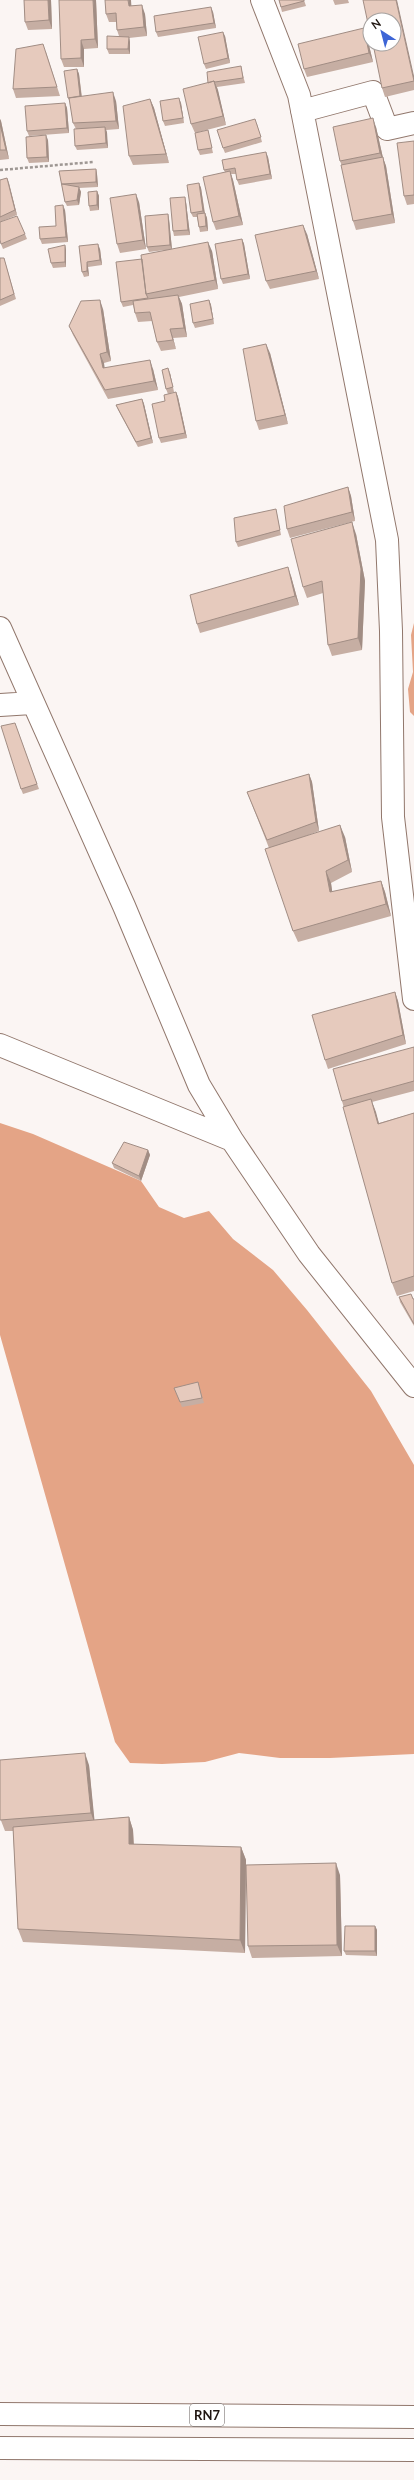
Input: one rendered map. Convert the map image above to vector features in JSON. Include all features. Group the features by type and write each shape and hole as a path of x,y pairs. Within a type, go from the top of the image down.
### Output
{"main road":[{"path":"262,0 299,95 387,540 391,631 393,817 414,999"},
{"path":"302,112 373,92 387,129 414,123"},
{"path":"0,628 32,703 124,906 199,1085 232,1140 309,1254 414,1386"},
{"path":"0,706 32,703"},
{"path":"0,1045 232,1140"},
{"name":"RN7","path":"0,2414 414,2417"},
{"path":"0,2448 414,2450"}],"path":[{"path":"0,170 93,162"}],"shaded area":[{"path":"414,623 414,716 410,712 408,689 413,672 411,635"},
{"path":"0,1123 33,1134 141,1181 159,1207 184,1218 209,1211 233,1239 273,1270 307,1310 371,1391 414,1465 414,1754 330,1758 280,1758 239,1753 205,1762 162,1764 130,1763 115,1742 0,1335"}],"building":[{"path":"24,0 48,0 49,20 25,22"},
{"path":"59,0 93,0 95,39 81,40 81,58 61,59"},
{"path":"105,0 128,0 129,6 142,5 144,27 117,30 116,13 106,14"},
{"path":"279,0 304,0 304,1 281,7"},
{"path":"363,0 396,0 399,12 366,12"},
{"path":"211,7 214,23 156,32 154,16"},
{"path":"402,27 414,81 382,88 375,52 402,52"},
{"path":"362,28 362,52 369,53 304,69 298,44"},
{"path":"223,32 228,58 204,64 198,37"},
{"path":"107,36 129,37 128,49 107,49"},
{"path":"43,44 57,87 13,89 16,49"},
{"path":"241,66 243,78 208,83 207,72"},
{"path":"77,69 80,96 68,98 64,71"},
{"path":"214,81 223,116 191,124 183,89"},
{"path":"113,92 116,121 73,123 69,98"},
{"path":"179,98 183,118 163,121 160,101"},
{"path":"150,99 166,154 129,156 123,106"},
{"path":"65,103 67,128 27,131 25,106"},
{"path":"373,118 380,153 340,161 333,127"},
{"path":"255,119 261,137 223,148 217,130"},
{"path":"0,124 6,150 0,150"},
{"path":"105,127 106,143 75,146 74,129"},
{"path":"208,130 212,148 198,150 195,133"},
{"path":"46,135 47,157 27,158 26,137"},
{"path":"414,141 414,195 404,196 397,143"},
{"path":"266,152 270,174 237,180 235,168 224,170 222,160"},
{"path":"383,157 392,214 353,221 341,165"},
{"path":"96,169 96,182 62,184 79,187 77,200 65,202 59,171"},
{"path":"230,171 239,216 213,222 203,177"},
{"path":"7,178 15,210 0,217 0,180"},
{"path":"199,183 203,211 191,213 187,185"},
{"path":"97,191 97,205 89,206 88,192"},
{"path":"136,194 143,240 117,244 110,198"},
{"path":"185,197 188,230 173,231 170,198"},
{"path":"63,205 66,237 40,239 39,227 56,226 55,206"},
{"path":"205,213 206,226 199,227 197,214"},
{"path":"168,214 170,245 147,247 145,216"},
{"path":"17,216 25,234 1,244 0,222"},
{"path":"303,225 316,271 266,281 255,235"},
{"path":"242,239 248,274 221,279 215,244"},
{"path":"208,242 215,280 146,294 141,255"},
{"path":"98,244 100,260 87,262 87,271 82,272 79,246"},
{"path":"65,245 65,262 51,263 48,249"},
{"path":"0,258 4,258 14,294 0,300"},
{"path":"142,259 146,294 148,298 121,302 116,262"},
{"path":"178,295 184,328 170,329 173,340 157,342 150,312 135,313 133,301"},
{"path":"100,300 107,352 100,354 103,368 150,360 154,381 105,390 69,326 81,301"},
{"path":"209,300 213,319 193,323 190,304"},
{"path":"266,344 285,415 256,421 243,349"},
{"path":"168,368 173,387 166,389 162,370"},
{"path":"176,392 185,433 159,438 152,404 165,401 164,395"},
{"path":"142,399 151,438 136,442 116,405"},
{"path":"348,487 352,512 287,529 284,506"},
{"path":"276,509 280,530 236,542 234,518"},
{"path":"352,522 361,569 358,638 328,645 322,581 303,587 291,539"},
{"path":"288,567 295,596 197,624 190,595"},
{"path":"15,723 37,784 21,789 1,726"},
{"path":"309,774 316,822 267,840 247,792"},
{"path":"340,825 348,860 326,871 330,892 381,881 386,904 293,931 265,849"},
{"path":"395,992 403,1035 325,1060 312,1015"},
{"path":"414,1047 414,1081 342,1101 333,1069"},
{"path":"371,1099 378,1124 414,1113 414,1276 392,1283 343,1107"},
{"path":"124,1142 148,1150 139,1176 112,1163"},
{"path":"411,1294 414,1299 414,1324 399,1297"},
{"path":"198,1382 202,1398 180,1402 174,1388"},
{"path":"85,1753 91,1813 0,1820 0,1760"},
{"path":"129,1817 129,1844 241,1847 240,1940 18,1929 13,1827"},
{"path":"336,1863 337,1945 248,1946 246,1865"},
{"path":"345,1926 375,1926 375,1951 344,1951"}]}
